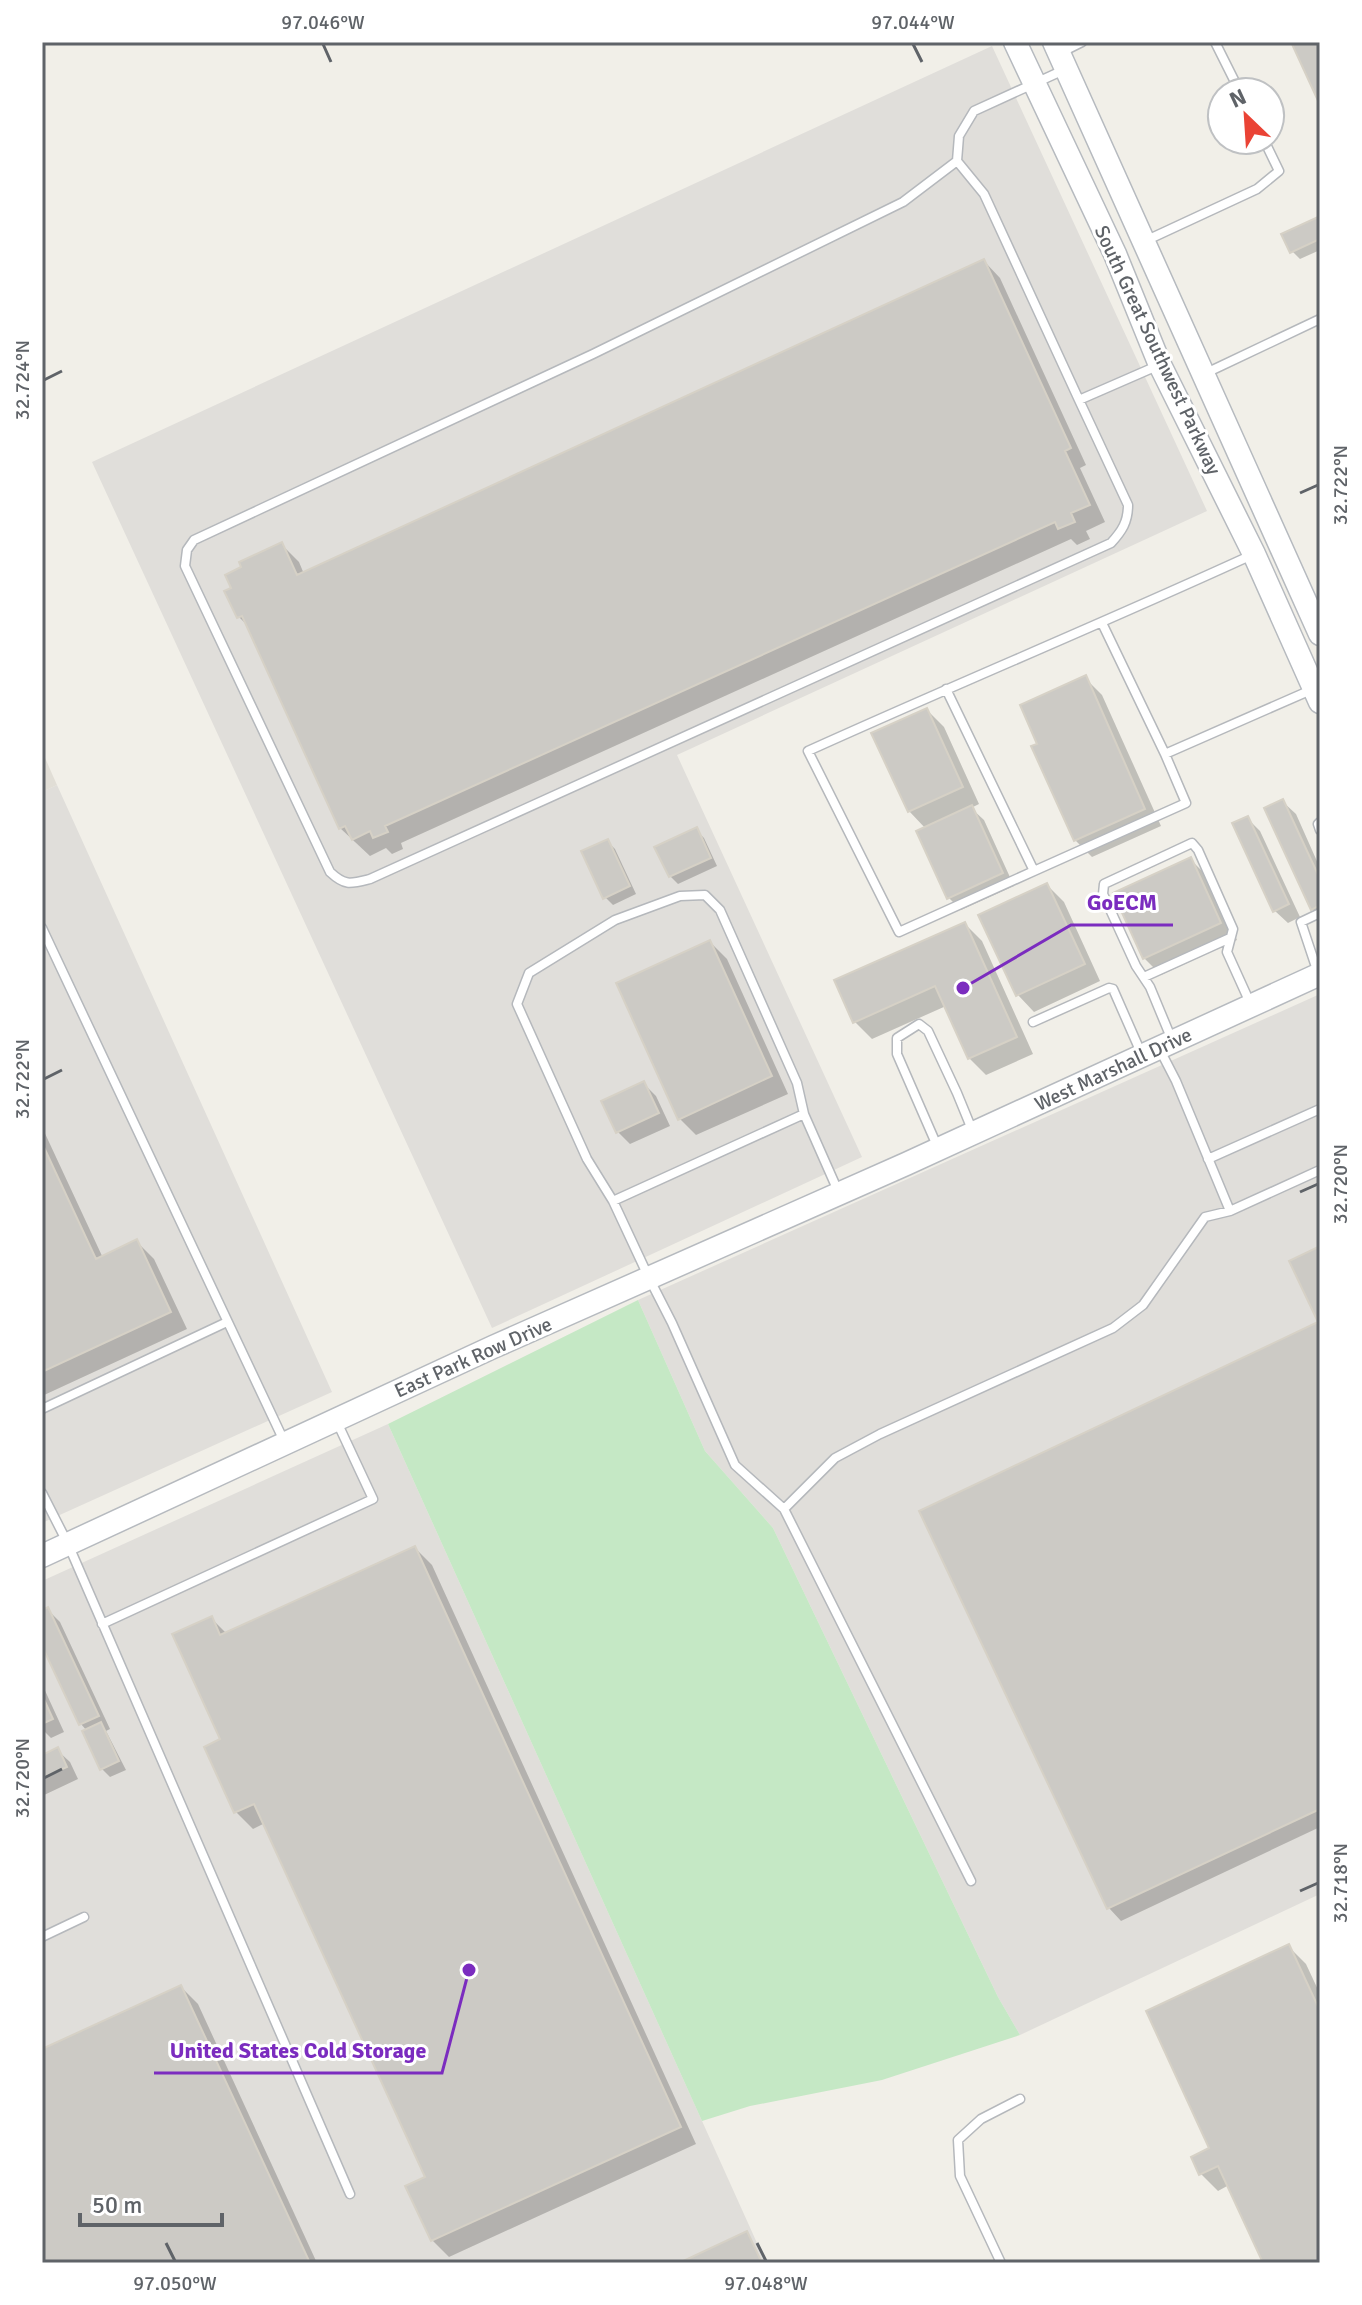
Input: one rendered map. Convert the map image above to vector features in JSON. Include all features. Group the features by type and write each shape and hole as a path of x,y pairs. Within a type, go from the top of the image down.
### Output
{"main road":[{"name":"South Great Southwest Parkway","path":"1015,42 1115,254 1160,365 1254,554 1317,695"},
{"name":"South Great Southwest Parkway","path":"1060,54 1320,634"},
{"path":"1115,254 1143,242"},
{"path":"1254,554 1278,542"},
{"name":"West Marshall Drive","path":"906,1164 1319,974"},
{"name":"East Park Row Drive","path":"42,1556 906,1164"}],"lane":[{"path":"957,161 889,209 593,354 194,540 187,550 185,566 330,872 339,880 351,884 370,879 1111,543 1122,532 1128,517 1128,505 984,194 957,161 959,136 974,111 1034,83 1060,54 1082,42"},
{"path":"1215,42 1232,76"},
{"path":"1143,242 1257,189 1279,171 1272,156"},
{"path":"1203,374 1320,319"},
{"path":"1079,400 1160,365"},
{"path":"1102,623 1186,803 899,932 808,751 1254,554"},
{"path":"946,689 1034,871"},
{"path":"1165,754 1317,695"},
{"path":"1320,822 1320,830"},
{"path":"1158,1048 1150,987 1136,966 1103,894 1104,884 1192,843 1198,850 1233,929 1227,952 1251,1005"},
{"path":"839,1193 804,1114 797,1083 720,910 705,895 680,896 615,920 529,973 517,1004 587,1159 613,1201 672,1323 735,1465 784,1509 971,1881"},
{"path":"1319,974 1301,922 1320,913"},
{"path":"42,928 285,1444"},
{"path":"1144,977 1230,938"},
{"path":"1033,1022 1109,988 1113,989 1158,1048 1176,1081 1230,1211"},
{"path":"938,1149 897,1054 897,1038 919,1024 928,1031 973,1133"},
{"path":"1208,1159 1320,1109"},
{"path":"613,1201 804,1114"},
{"path":"784,1509 835,1458 880,1434 1113,1328 1143,1305 1205,1217 1230,1211 1320,1170"},
{"path":"42,1409 227,1322"},
{"path":"102,1624 373,1499 336,1420"},
{"path":"42,1493 68,1544 350,2194"},
{"path":"42,1937 84,1917"},
{"path":"1001,2263 960,2176 958,2140 981,2119 1020,2099"}],"shaded area":[{"path":"992,46 1207,511 677,755 862,1157 492,1328 92,462"},
{"path":"42,751 57,785 42,792"},
{"path":"57,785 332,1392 42,1523 42,792"},
{"path":"1320,994 1320,1894 1020,2035 998,1997 773,1528 705,1451 638,1300"},
{"path":"388,1424 766,2263 42,2263 42,1581"}],"green space":[{"path":"638,1300 705,1451 773,1528 998,1997 1020,2035 882,2080 750,2106 702,2121 388,1424"}],"building":[{"path":"1291,42 1320,42 1320,105"},
{"path":"1318,217 1320,239 1290,253 1281,234"},
{"path":"984,259 1071,448 1065,451 1090,505 1071,513 1075,522 1058,529 1055,522 385,826 388,832 373,838 370,831 352,840 345,826 339,829 242,616 237,618 224,591 231,588 225,575 241,567 239,562 282,542 297,575"},
{"path":"1086,675 1145,809 1074,841 1031,746 1037,744 1020,705"},
{"path":"927,708 963,787 908,812 871,733"},
{"path":"1283,799 1320,879 1320,905 1311,910 1264,808"},
{"path":"972,805 1003,873 947,899 916,831"},
{"path":"1248,816 1289,904 1273,912 1232,823"},
{"path":"697,827 711,858 669,877 654,847"},
{"path":"608,839 630,886 603,899 581,851"},
{"path":"1191,857 1221,923 1143,959 1113,893"},
{"path":"1047,883 1085,964 1016,996 978,915"},
{"path":"965,922 1017,1037 968,1059 935,986 853,1023 834,980"},
{"path":"710,940 772,1076 678,1120 616,983"},
{"path":"644,1081 659,1113 616,1133 601,1101"},
{"path":"42,1143 96,1259 137,1239 171,1312 42,1372"},
{"path":"1320,1246 1320,1809 1107,1909 919,1511 1318,1322 1289,1261"},
{"path":"415,1546 681,2127 431,2241 405,2186 425,2177 254,1804 234,1813 204,1747 220,1739 172,1634 212,1616 220,1635"},
{"path":"48,1607 99,1716 79,1725 42,1646 42,1610"},
{"path":"42,1695 53,1719 42,1724"},
{"path":"101,1722 119,1761 100,1770 82,1731"},
{"path":"58,1747 67,1767 42,1778 42,1755"},
{"path":"1289,1944 1320,2011 1320,2263 1263,2263 1218,2166 1199,2175 1191,2157 1209,2148 1146,2011"},
{"path":"181,1985 310,2263 42,2263 42,2049"},
{"path":"747,2231 762,2263 679,2263"}],"place":[{"name":"GoECM","path":"963,988"},
{"name":"United States Cold Storage","path":"469,1970"}]}
